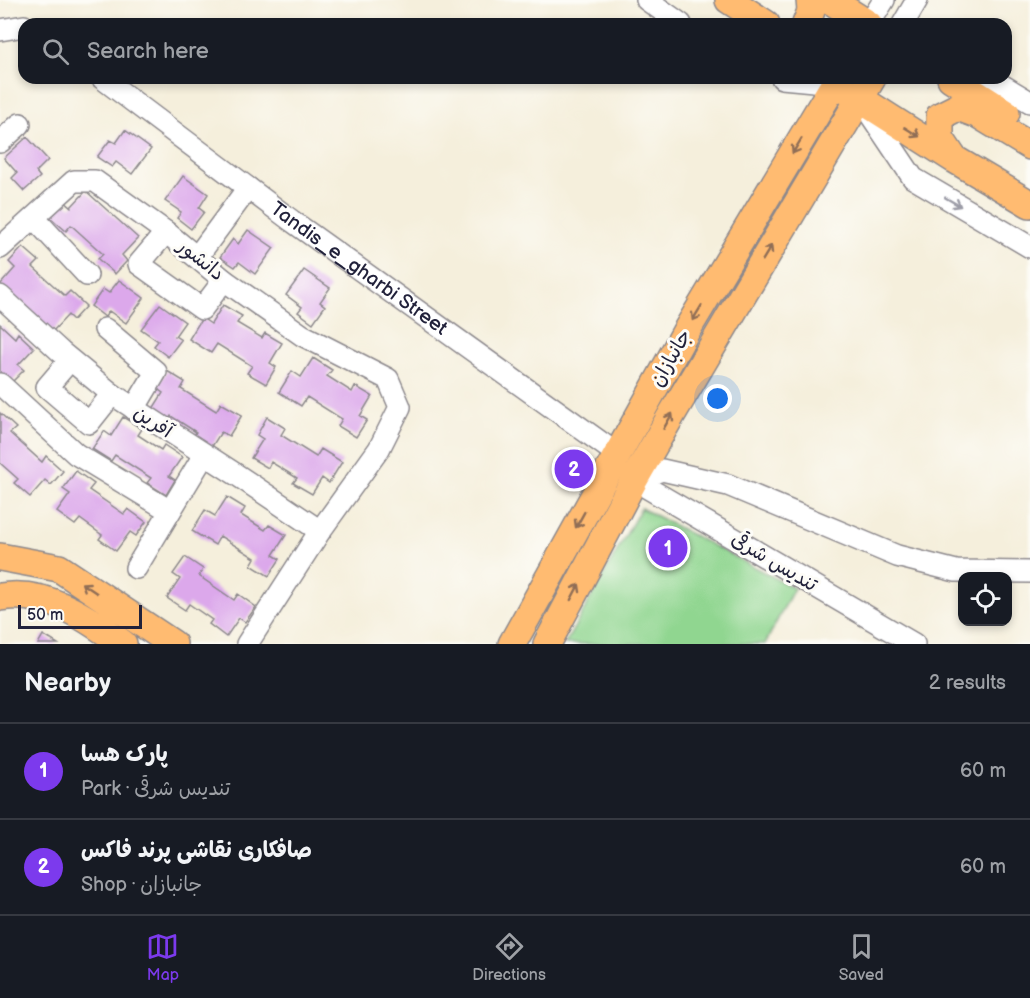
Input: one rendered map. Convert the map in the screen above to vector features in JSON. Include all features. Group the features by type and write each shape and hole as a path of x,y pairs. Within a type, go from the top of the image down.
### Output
{"main road":[{"path":"710,0 737,18"},
{"path":"729,0 757,18"},
{"path":"808,18 811,11 810,0"},
{"path":"830,0 859,18"},
{"name":"جانبازان","path":"512,644 685,333 813,120 832,84"},
{"path":"848,84 866,89 954,159 1030,204"},
{"path":"960,84 1030,128"},
{"name":"جانبازان","path":"547,644 634,480 866,89"},
{"path":"954,159 940,138 940,116 958,107 979,115 1030,146"},
{"path":"813,120 823,120 831,124 837,137"},
{"path":"0,557 59,568 173,644"},
{"path":"0,597 12,595 54,601 90,621 123,644"}],"street":[{"path":"647,0 672,18"},
{"path":"848,0 864,18"},
{"path":"873,18 884,0"},
{"path":"906,18 917,0"},
{"path":"0,30 18,27"},
{"name":"Tandis_e_gharbi Street","path":"110,84 249,188 616,454"},
{"path":"1000,84 1030,102"},
{"path":"866,89 913,178 1030,247"},
{"path":"0,142 20,124"},
{"name":"دانشور","path":"0,248 74,181 95,181 166,232 224,280 302,335 388,379 400,407 379,449 320,531"},
{"path":"196,257 249,188"},
{"path":"34,218 87,275"},
{"path":"166,232 139,264 202,309 224,280"},
{"name":"آفرین","path":"0,296 70,360 112,394 320,531"},
{"path":"105,329 156,372 134,409"},
{"path":"70,360 47,387 88,423 112,394"},
{"path":"0,384 76,454 170,512"},
{"path":"136,568 204,455"},
{"path":"634,480 662,470 728,485 897,556 956,571 1030,572"},
{"name":"تندیس شرقی","path":"634,480 900,640"},
{"path":"247,644 320,531"}],"green space":[{"path":"641,508 794,588 765,644 565,644"}],"building":[{"path":"125,130 151,149 132,174 116,162 112,167 97,157 110,140 116,143"},
{"path":"27,137 48,160 36,172 40,177 24,191 12,178 17,173 4,158"},
{"path":"183,176 208,194 199,208 204,212 191,229 177,218 181,212 165,201"},
{"path":"86,191 138,238 122,255 127,261 115,274 98,259 103,254 71,225 66,231 50,217 64,201 71,207"},
{"path":"248,230 274,248 255,274 239,262 235,267 220,257 233,239 238,244"},
{"path":"23,247 39,261 33,267 65,296 70,291 86,306 73,320 68,315 52,332 0,285 15,268 9,262"},
{"path":"304,270 330,288 320,302 325,306 313,323 298,312 302,307 286,295"},
{"path":"119,280 144,298 126,323 109,311 105,317 91,306 103,289 109,293"},
{"path":"160,304 185,322 175,336 181,340 168,357 154,346 158,341 141,329"},
{"path":"223,305 242,316 237,323 262,338 265,333 282,343 270,363 276,367 266,384 247,373 252,366 217,344 211,353 189,339 202,318 211,324"},
{"path":"0,324 15,338 18,333 34,348 18,365 24,370 11,383 0,373"},
{"path":"313,358 332,370 327,376 352,392 355,386 372,396 360,416 367,420 356,437 338,426 342,419 307,397 301,406 279,392 292,371 301,377"},
{"path":"167,371 185,382 181,389 216,411 221,403 242,415 229,436 221,432 211,448 193,437 196,432 171,416 167,422 151,412 163,393 156,388"},
{"path":"0,413 16,428 10,433 42,462 46,456 63,471 51,485 45,480 30,497 14,483 18,479 0,463"},
{"path":"123,417 142,429 138,435 161,450 164,445 182,457 169,476 175,480 166,495 147,483 151,478 115,455 111,461 92,449 104,431 111,436"},
{"path":"267,417 285,428 281,435 316,457 321,449 342,462 329,483 322,478 312,494 293,483 297,478 271,462 268,468 251,458 263,439 257,435"},
{"path":"76,471 94,484 89,490 124,514 128,509 146,522 136,536 130,532 116,551 99,539 102,535 80,519 75,525 57,512 70,494 63,489"},
{"path":"227,497 245,508 241,515 265,530 269,525 286,535 273,555 280,559 269,576 251,565 255,558 220,536 215,545 192,531 205,510 215,516"},
{"path":"185,557 203,569 199,576 234,600 238,594 256,607 245,622 239,618 226,637 209,624 212,620 189,604 185,610 167,598 180,579 173,574"},
{"path":"43,635 58,644 38,644"}],"place":[{"name":"صافکاری نقاشی پرند فاکس","path":"574,469"},
{"name":"پارک هسا","path":"668,548"}]}
